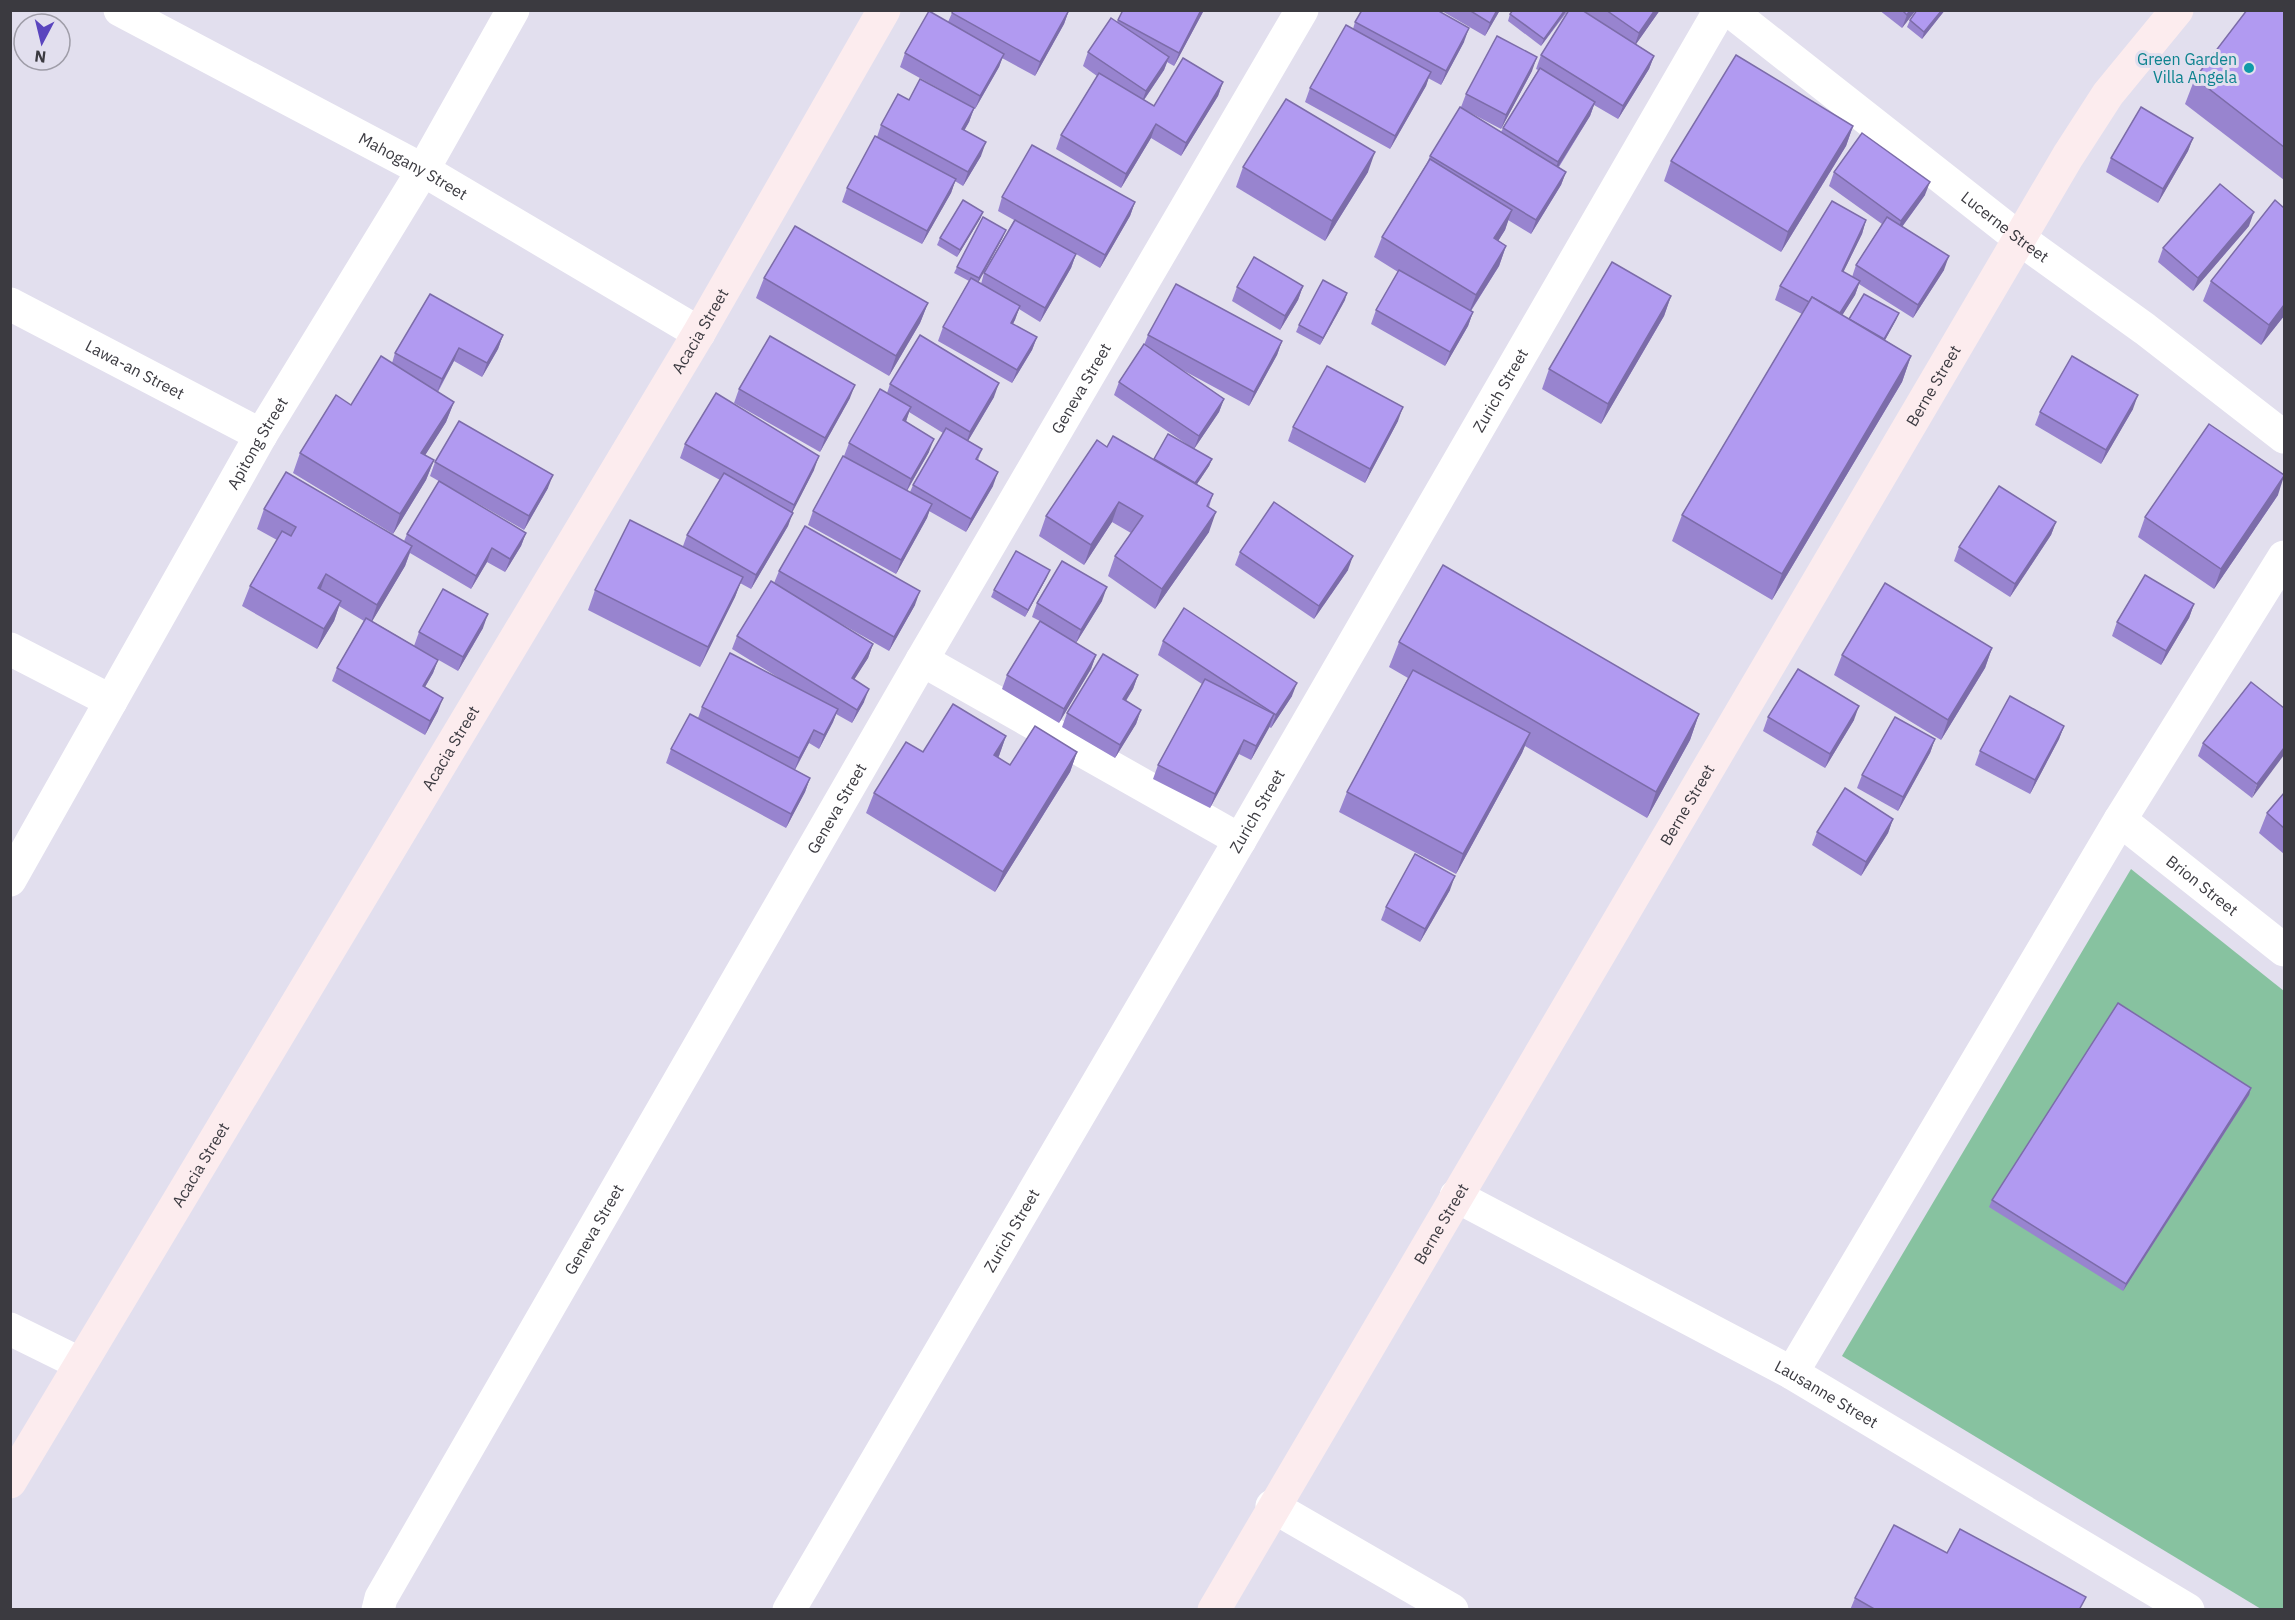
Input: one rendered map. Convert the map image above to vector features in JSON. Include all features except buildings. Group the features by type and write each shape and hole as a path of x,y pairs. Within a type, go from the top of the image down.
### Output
{"street":[{"name":"Mahogany Street","path":"120,10 423,170 699,333"},
{"name":"Apitong Street","path":"10,880 261,435 423,170 513,10"},
{"name":"Acacia Street","path":"10,1482 699,333 884,10"},
{"name":"Geneva Street","path":"378,1610 381,1598 921,660 1302,10"},
{"name":"Zurich Street","path":"789,1610 1240,840 1720,10"},
{"name":"Lucerne Street","path":"1729,10 2020,239 2145,329 2284,437"},
{"name":"Berne Street","path":"1214,1610 1272,1506 2068,156 2108,94 2176,10"},
{"name":"Lawa-an Street","path":"10,304 261,435"},
{"path":"1792,1372 2120,820 2284,557"},
{"path":"10,649 111,701"},
{"path":"921,660 1240,840"},
{"name":"Brion Street","path":"2120,820 2284,950"},
{"name":"Lausanne Street","path":"1456,1196 1792,1372 2188,1610"},
{"path":"10,1329 80,1363"},
{"path":"1272,1506 1452,1610"}],"green space":[{"path":"2131,869 2284,991 2284,1609 2261,1609 1842,1356"}],"place":[{"name":"Green Garden Villa Angela","path":"2249,68"}]}
